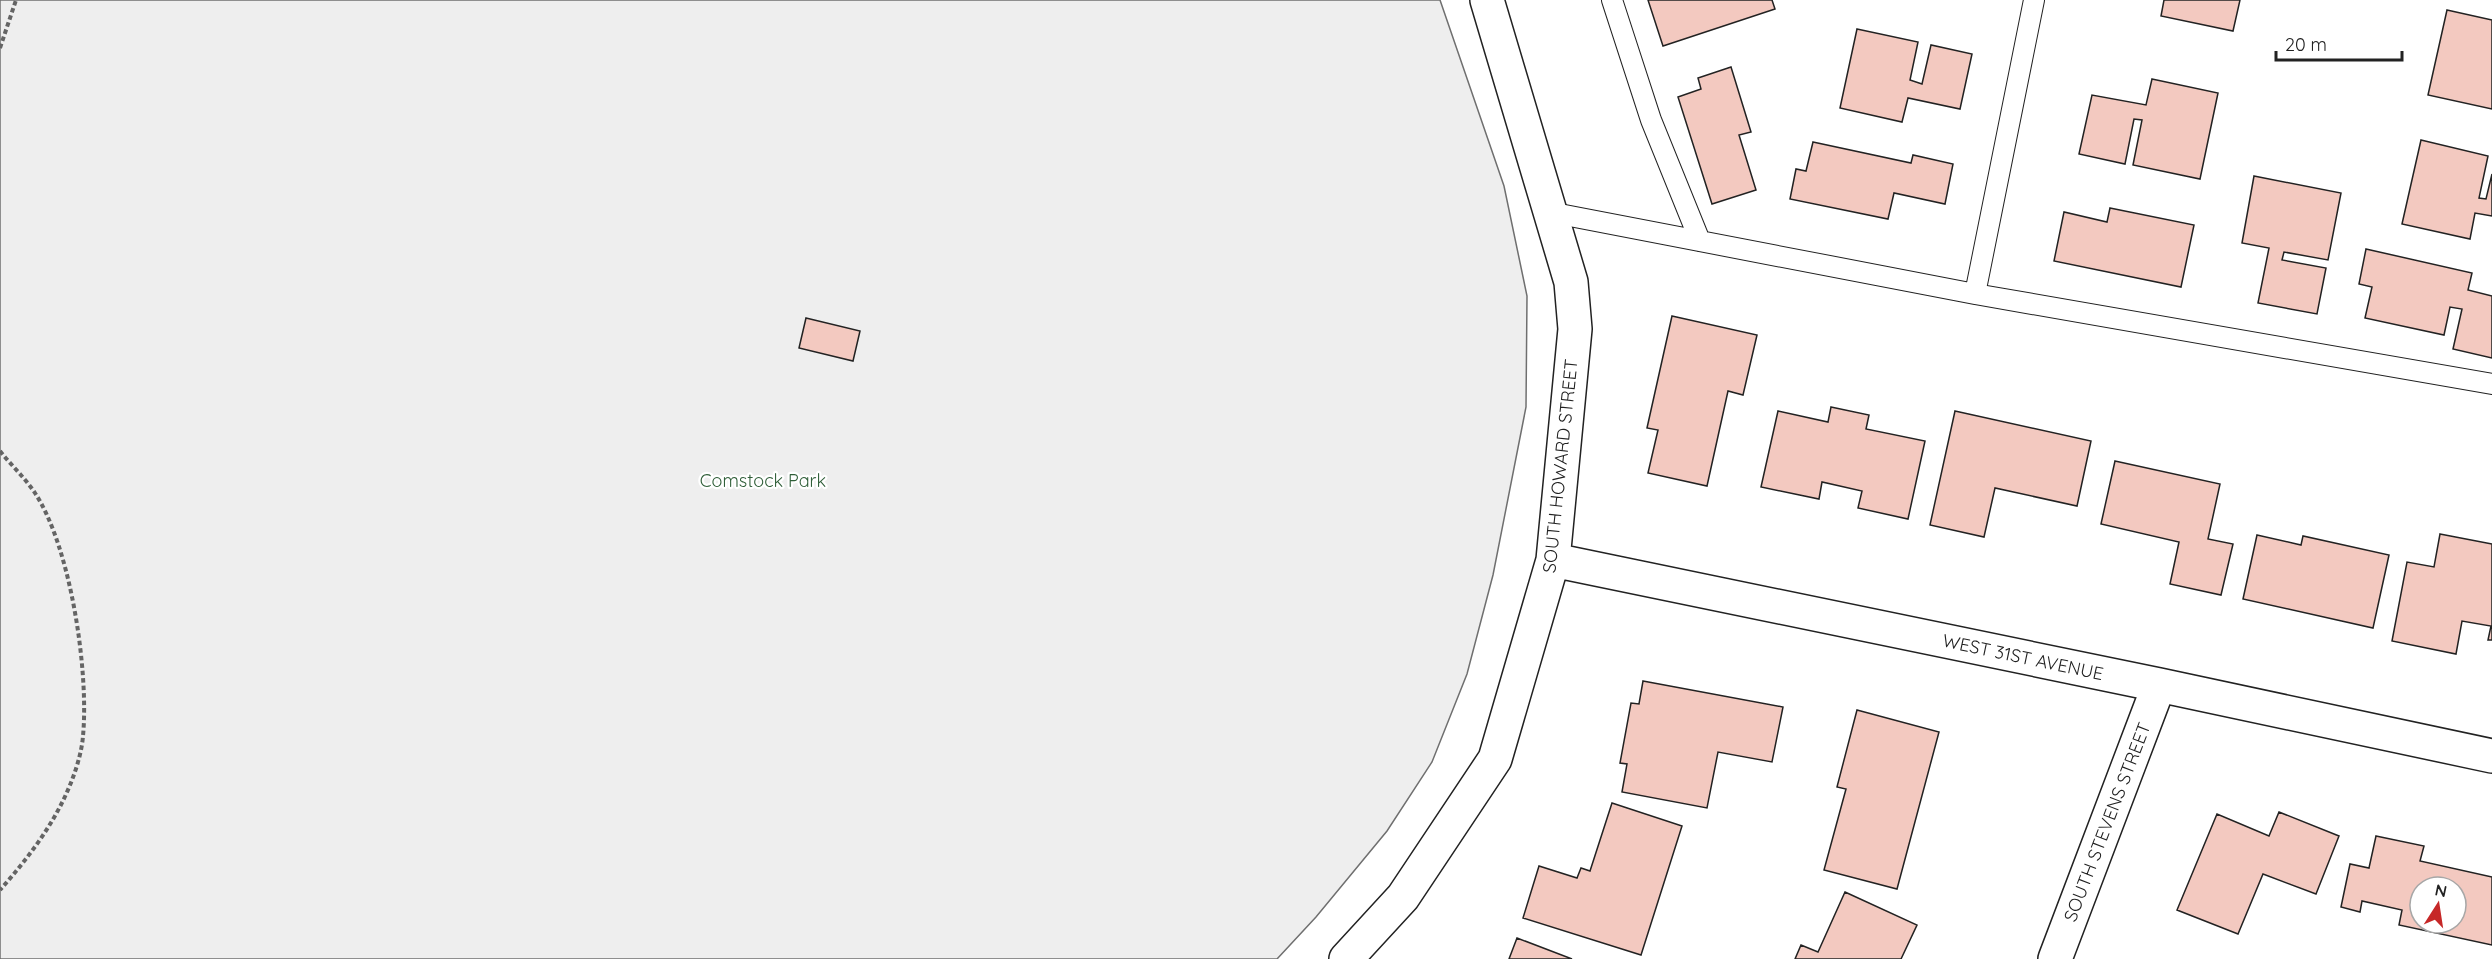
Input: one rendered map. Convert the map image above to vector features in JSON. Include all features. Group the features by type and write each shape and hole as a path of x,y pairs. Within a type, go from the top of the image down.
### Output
{"street":[{"name":"SOUTH HOWARD STREET","path":"1346,959 1403,897 1495,759 1553,561 1575,329 1571,282 1487,0"},
{"name":"WEST 31ST AVENUE","path":"1553,561 2159,685 2492,756"},
{"name":"SOUTH STEVENS STREET","path":"2055,959 2159,685"}],"lane":[{"path":"1612,0 1651,120 1700,241"},
{"path":"1975,294 2034,0"},
{"path":"1549,212 1975,294 2492,384"}],"path":[{"path":"0,48 16,0"},
{"path":"0,451 35,493 51,524 63,557 78,637 84,702 83,739 72,780 53,819 29,857 0,890"}],"green space":[{"name":"Comstock Park","path":"0,0 1440,0 1504,186 1527,296 1526,407 1493,575 1467,674 1432,762 1387,831 1316,917 1277,959 0,959"}],"building":[{"path":"1648,0 1772,0 1775,9 1663,46"},
{"path":"2164,0 2240,0 2233,31 2161,16"},
{"path":"2447,10 2492,20 2492,109 2428,95"},
{"path":"1857,29 1918,42 1910,80 1922,84 1931,45 1972,54 1960,109 1908,98 1902,122 1840,108"},
{"path":"1731,67 1751,132 1739,135 1756,190 1712,204 1678,97 1701,89 1698,78"},
{"path":"2152,79 2218,93 2200,179 2133,165 2142,120 2134,119 2125,164 2079,154 2092,95 2146,105"},
{"path":"2421,140 2488,156 2479,198 2486,199 2492,174 2492,216 2475,213 2470,239 2402,224"},
{"path":"1813,142 1911,163 1913,155 1953,164 1945,204 1894,193 1888,219 1790,199 1796,169 1806,171"},
{"path":"2254,176 2341,193 2328,260 2284,252 2282,260 2326,268 2317,314 2258,303 2269,248 2242,243"},
{"path":"2110,208 2194,225 2181,287 2054,261 2064,212 2107,222"},
{"path":"2366,249 2472,273 2468,290 2492,296 2492,358 2453,349 2462,309 2450,307 2444,335 2365,318 2372,287 2359,284"},
{"path":"1672,316 1757,335 1743,395 1728,391 1707,486 1648,473 1658,430 1647,428"},
{"path":"806,318 860,331 853,361 799,348"},
{"path":"1831,407 1869,415 1866,429 1925,441 1908,519 1858,508 1862,491 1822,482 1819,499 1761,487 1778,411 1828,422"},
{"path":"1955,411 2091,441 2077,506 1995,488 1984,537 1930,525"},
{"path":"2115,461 2220,484 2208,539 2233,544 2221,595 2170,584 2179,542 2101,524"},
{"path":"2440,534 2492,544 2492,640 2488,640 2491,626 2462,621 2456,654 2392,641 2407,562 2434,567"},
{"path":"2257,535 2301,545 2303,536 2389,555 2373,628 2243,599"},
{"path":"1643,681 1783,707 1772,762 1718,752 1707,808 1622,792 1627,764 1620,763 1631,703 1639,704"},
{"path":"1857,710 1939,732 1897,889 1824,870 1846,789 1837,787"},
{"path":"1612,803 1682,826 1641,955 1523,918 1539,866 1577,878 1581,868 1590,871"},
{"path":"2279,812 2339,836 2316,894 2263,874 2238,934 2177,910 2217,814 2269,836"},
{"path":"2376,836 2424,846 2420,861 2492,877 2492,945 2446,935 2468,935 2468,875 2408,875 2408,927 2399,925 2402,910 2362,901 2360,912 2341,907 2350,864 2369,868"},
{"path":"1845,892 1917,925 1901,959 1795,959 1801,945 1818,952"},
{"path":"1517,938 1572,959 1509,959"}]}
